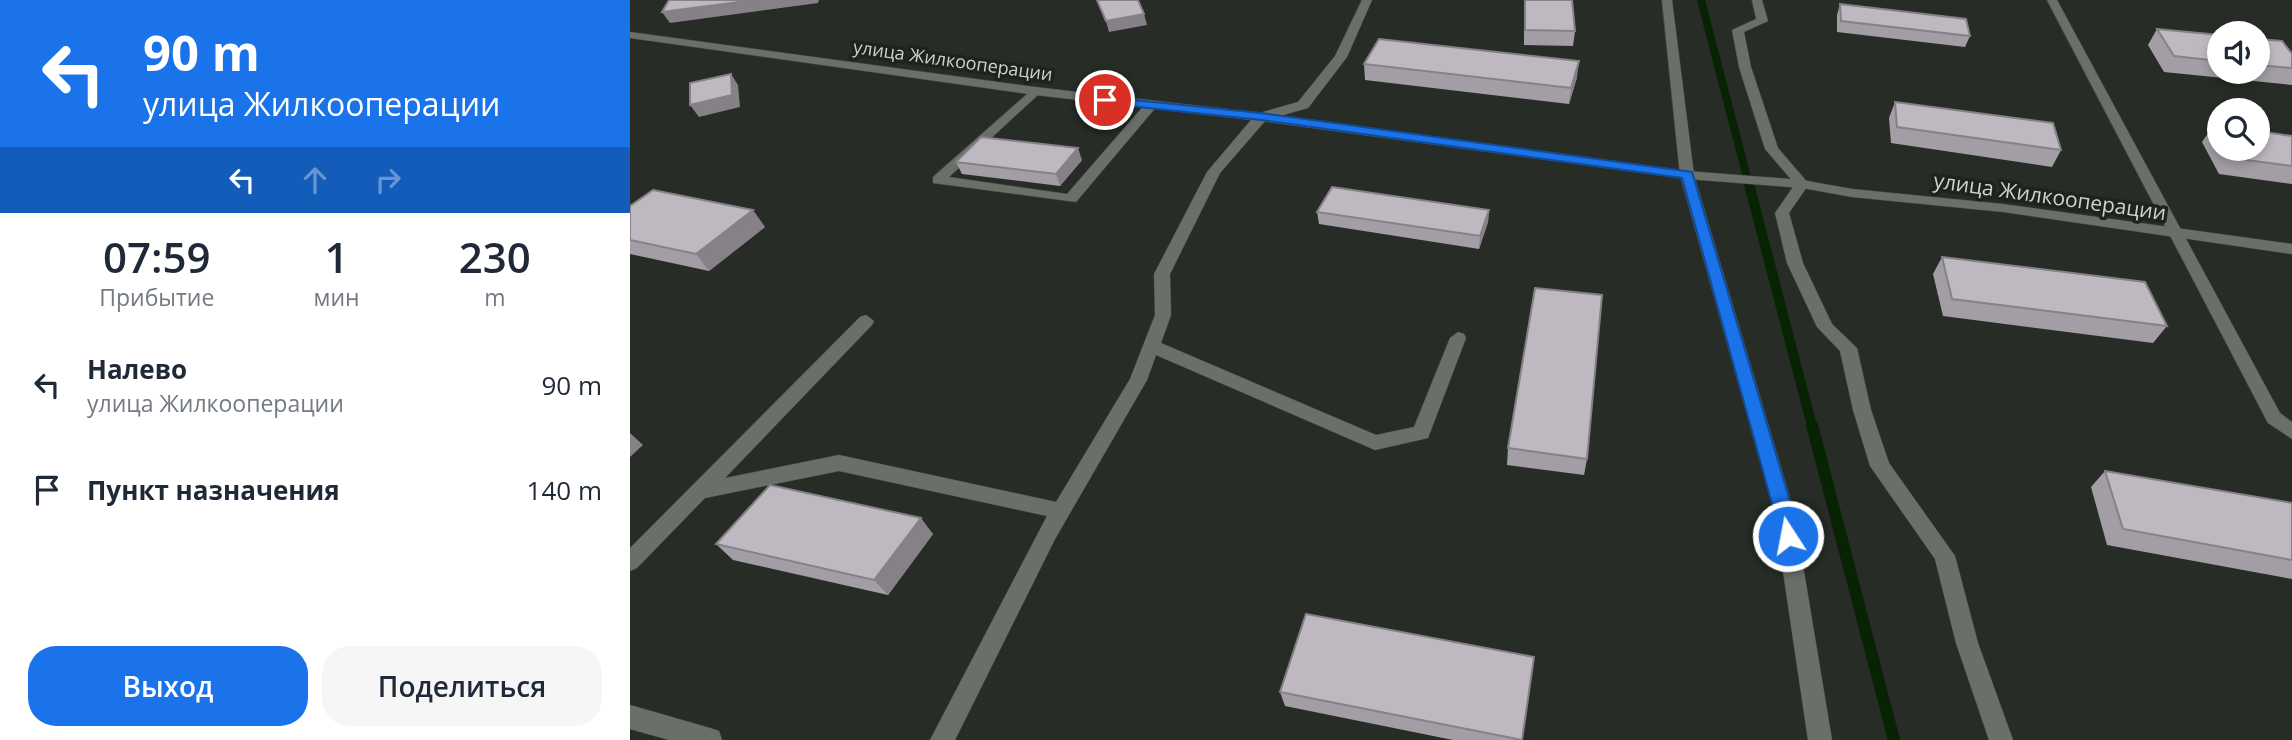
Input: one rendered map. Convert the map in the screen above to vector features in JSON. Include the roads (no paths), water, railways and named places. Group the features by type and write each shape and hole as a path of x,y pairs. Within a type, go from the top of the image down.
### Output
{"street":[{"path":"942,740 1061,511 1138,380 1163,315 1162,274 1214,172 1261,117 1303,105 1341,57 1367,0"},
{"path":"1667,0 1687,175 1784,511 1821,740"},
{"path":"1756,0 1762,21 1738,30 1745,67 1772,149 1802,184 1782,213 1795,263 1825,327 1848,348 1862,410 1880,466 1945,556 1966,643 2001,740"},
{"path":"2052,0 2274,418 2292,432"},
{"name":"улица Жилкооперации","path":"630,35 1151,106 1261,117 1687,175 1802,184 1852,193 2003,208 2292,249"},
{"path":"1035,91 938,180 1071,199 1151,106"},
{"path":"630,562 866,321"},
{"path":"1151,346 1375,443 1421,433 1458,338"},
{"path":"699,491 839,463 1061,511"},
{"path":"630,717 710,740"}],"waterway":[{"path":"1701,0 1749,185"},
{"path":"1749,184 1812,426"},
{"path":"1812,425 1894,740"}]}
